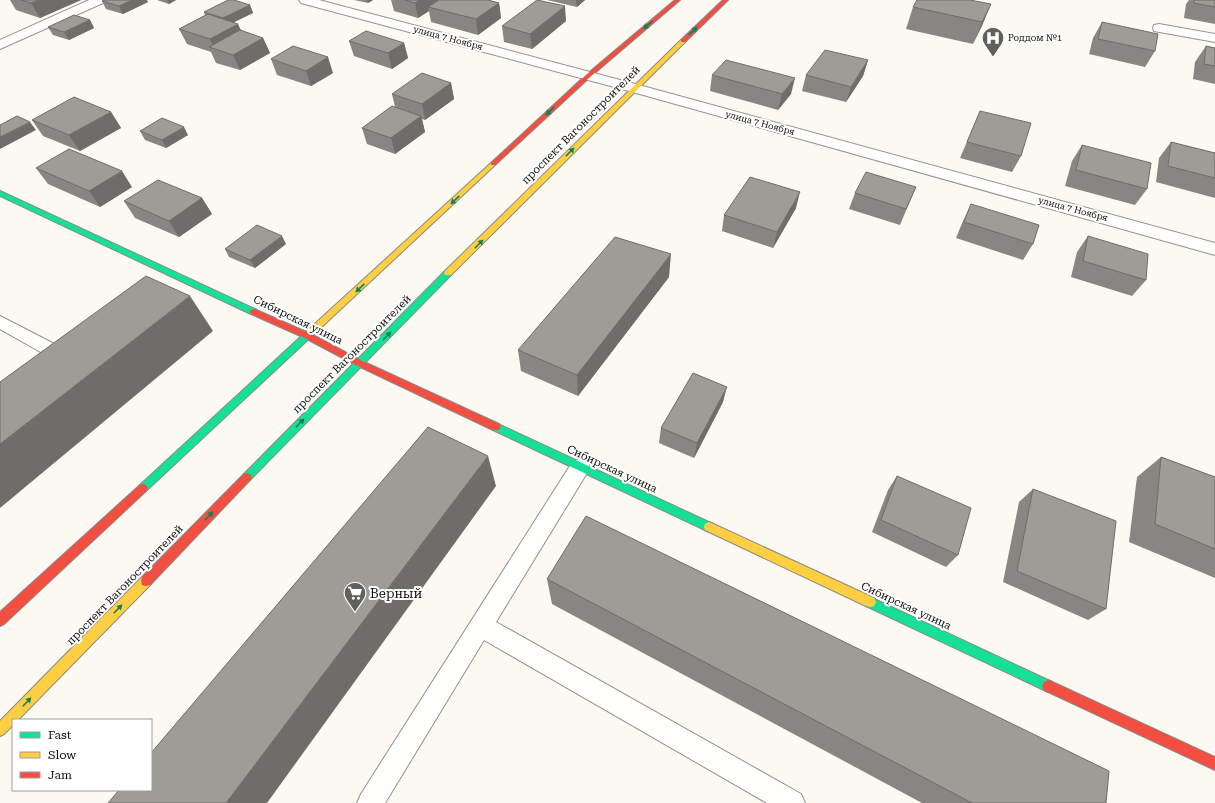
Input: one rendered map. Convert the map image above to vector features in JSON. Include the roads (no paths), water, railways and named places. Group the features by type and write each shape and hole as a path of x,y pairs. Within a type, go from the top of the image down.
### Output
{"main road":[{"path":"0,620 588,76 678,0"},
{"name":"проспект Вагоностроителей","path":"0,730 359,363 634,88 726,0"},
{"name":"Сибирская улица","path":"0,193 308,336 359,363 1215,764"}],"street":[{"path":"0,45 99,0"},
{"name":"улица 7 Ноября","path":"305,0 634,88 1215,249"},
{"path":"1159,28 1215,38"}],"lane":[{"path":"0,322 66,358"},
{"path":"370,803 580,467"},
{"path":"481,626 792,803"}],"place":[{"name":"Роддом №1","path":"993,58"},
{"name":"Верный","path":"355,612"}]}
